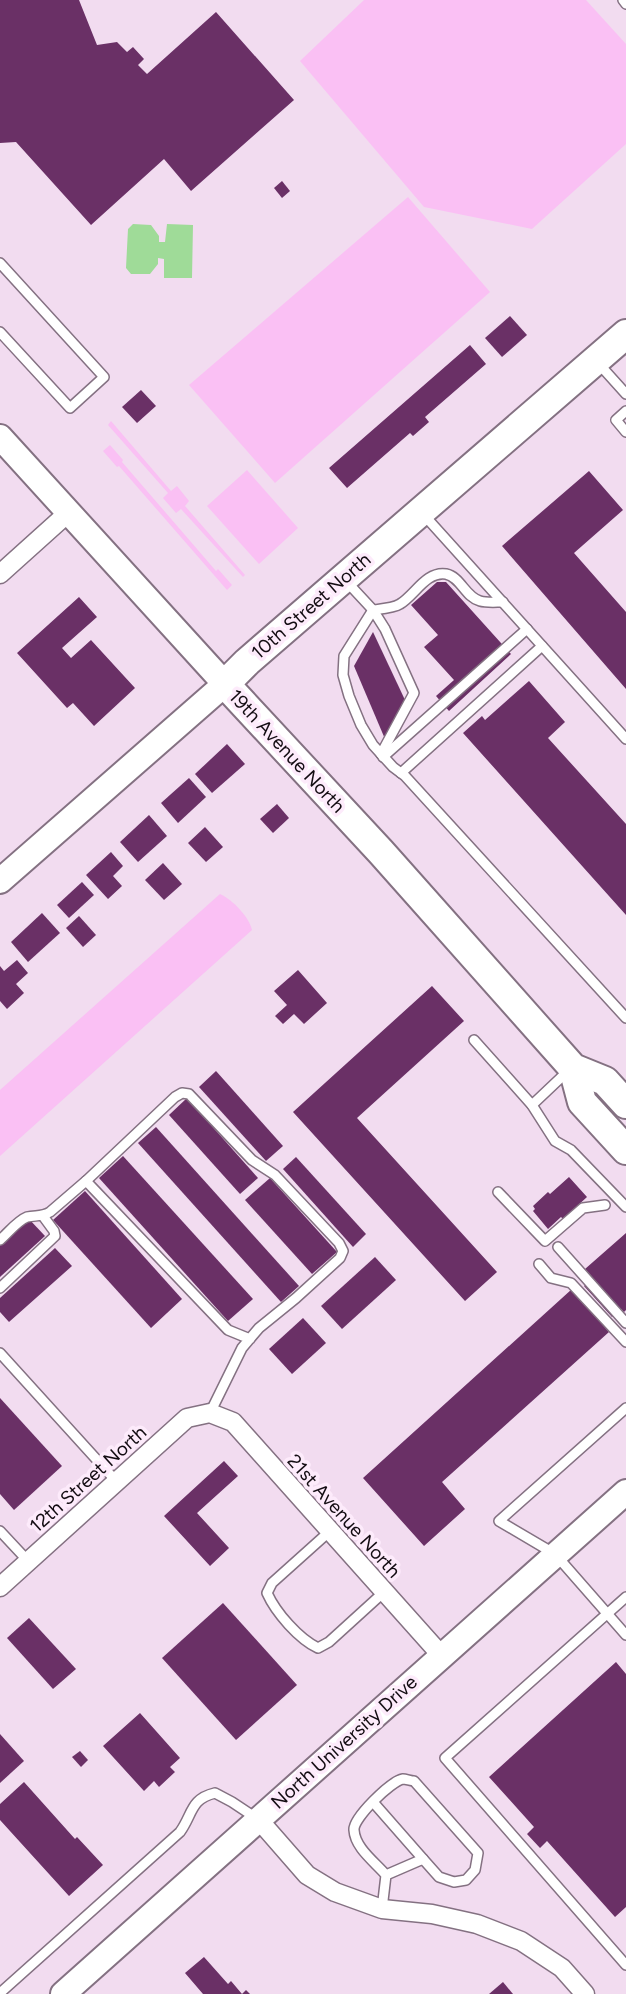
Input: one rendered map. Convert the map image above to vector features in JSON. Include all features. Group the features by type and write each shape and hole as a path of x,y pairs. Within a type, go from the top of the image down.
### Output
{"main road":[{"name":"10th Street North","path":"0,881 247,662 626,334"},
{"name":"19th Avenue North","path":"0,437 380,852 572,1068 582,1102 626,1150"},
{"name":"19th Avenue North","path":"572,1068 604,1081 626,1104"},
{"name":"North University Drive","path":"63,1994 626,1492"}],"street":[{"path":"0,574 69,512"},
{"name":"12th Street North","path":"0,1587 187,1418 210,1413"},
{"name":"21st Avenue North","path":"210,1413 233,1422 441,1656"},
{"path":"258,1819 307,1875 335,1892 382,1909 432,1914 477,1924 521,1941 562,1968 585,1994"}],"lane":[{"path":"0,263 104,377 70,408 0,332"},
{"path":"595,360 626,394"},
{"path":"626,411 616,420 626,432"},
{"path":"421,511 626,739"},
{"path":"503,602 480,601 468,594 458,581 449,575 441,574 423,583 399,605 373,610 344,656 343,675 349,696 361,726 373,745 626,1018"},
{"path":"344,578 373,610 385,629 414,693 382,755"},
{"path":"382,755 527,629"},
{"path":"401,773 542,646"},
{"path":"474,1040 532,1105 555,1141 570,1150 626,1207"},
{"path":"532,1105 572,1068"},
{"path":"0,1240 22,1220 30,1216 43,1216 86,1181 175,1097 182,1093 189,1094 252,1160 275,1175 339,1243 343,1251 340,1258 259,1328 242,1348 210,1413"},
{"path":"86,1181 228,1330 250,1339"},
{"path":"498,1192 545,1241 583,1208 605,1205"},
{"path":"0,1288 55,1236 43,1216"},
{"path":"558,1247 626,1323"},
{"path":"539,1264 551,1278 572,1283 626,1342"},
{"path":"0,1353 117,1482"},
{"path":"626,1408 499,1521 555,1554 626,1635"},
{"path":"0,1531 28,1562"},
{"path":"330,1531 272,1583 267,1593 273,1606 307,1643 318,1648 329,1642 384,1592"},
{"path":"626,1597 445,1758 626,1965"},
{"path":"373,1802 439,1877 454,1882 466,1880 475,1870 478,1853 414,1781 404,1779 394,1783 373,1802 359,1816 353,1827 358,1843 386,1875 382,1909"},
{"path":"0,1993 180,1832 198,1800 215,1793 258,1819"},
{"path":"386,1875 423,1859"}],"shaded area":[{"path":"364,0 586,0 626,44 626,144 532,229 424,207 300,61"},
{"path":"408,197 490,292 275,483 189,385"},
{"path":"133,224 151,225 159,236 159,242 165,242 167,224 193,225 192,278 164,278 164,259 158,258 158,264 150,274 131,274 126,268 128,229"},
{"path":"111,421 171,491 177,486 189,501 185,506 245,575 243,577 181,509 176,513 163,498 168,493 108,425"},
{"path":"110,445 216,571 218,569 232,585 227,590 103,451"},
{"path":"247,470 298,528 259,564 207,506"},
{"path":"220,894 240,909 252,930 0,1156 0,1090"}],"building":[{"path":"0,0 79,0 97,45 117,42 127,52 133,47 144,59 138,65 147,74 216,12 294,100 191,191 164,159 91,225 16,142 0,143"},
{"path":"282,181 290,191 282,198 274,188"},
{"path":"510,316 527,335 502,357 485,338"},
{"path":"470,345 486,364 425,417 429,422 413,436 410,433 347,488 329,468"},
{"path":"141,390 156,406 137,423 122,407"},
{"path":"589,471 623,510 574,553 626,612 626,689 502,546"},
{"path":"437,582 446,582 511,654 449,711 436,696 454,680 424,647 438,635 411,605"},
{"path":"79,597 97,617 62,648 71,658 91,640 135,688 94,726 73,703 67,708 17,653"},
{"path":"373,632 405,700 385,739 354,666"},
{"path":"529,681 565,722 548,738 626,824 626,915 463,733 482,716 485,720"},
{"path":"227,744 245,764 212,793 195,774"},
{"path":"189,778 206,797 178,823 161,803"},
{"path":"277,804 289,818 273,833 260,819"},
{"path":"149,815 167,836 138,862 120,842"},
{"path":"205,827 223,847 206,862 188,843"},
{"path":"111,852 123,866 113,876 122,886 108,899 86,875"},
{"path":"163,863 182,884 164,900 145,880"},
{"path":"82,882 94,895 69,918 57,905"},
{"path":"42,913 60,933 28,962 11,942"},
{"path":"79,916 96,935 83,947 66,928"},
{"path":"17,960 28,973 16,984 24,993 7,1009 0,1001 0,966 4,971"},
{"path":"298,970 327,1003 304,1024 294,1014 283,1024 275,1016 287,1005 274,991"},
{"path":"432,986 464,1021 357,1118 497,1272 465,1301 293,1112"},
{"path":"216,1071 283,1146 266,1161 199,1087"},
{"path":"187,1098 258,1178 240,1194 169,1115"},
{"path":"156,1127 299,1286 281,1302 138,1143"},
{"path":"123,1156 253,1299 228,1321 99,1178"},
{"path":"296,1157 366,1234 353,1247 283,1169"},
{"path":"569,1177 587,1197 548,1229 533,1211 533,1206"},
{"path":"270,1178 337,1252 312,1274 245,1200"},
{"path":"85,1191 182,1299 151,1328 53,1220"},
{"path":"29,1219 45,1236 0,1277 0,1246"},
{"path":"626,1233 626,1310 624,1312 621,1309 612,1317 584,1286 593,1278 585,1269"},
{"path":"55,1248 72,1266 9,1322 0,1312 0,1298"},
{"path":"375,1257 396,1280 342,1329 321,1306"},
{"path":"572,1289 609,1332 442,1482 465,1509 424,1546 363,1478"},
{"path":"303,1318 326,1343 292,1374 269,1349"},
{"path":"0,1398 62,1466 14,1510 0,1494"},
{"path":"224,1461 238,1476 197,1513 229,1548 210,1566 164,1516"},
{"path":"223,1603 297,1685 236,1740 162,1658"},
{"path":"29,1618 76,1669 53,1689 7,1638"},
{"path":"616,1662 626,1674 626,1907 615,1917 547,1841 540,1848 527,1834 534,1827 489,1777"},
{"path":"140,1713 180,1758 170,1767 175,1772 159,1787 154,1781 144,1791 103,1746"},
{"path":"0,1734 24,1761 0,1783"},
{"path":"80,1751 88,1760 81,1767 72,1757"},
{"path":"24,1782 75,1839 77,1837 103,1865 69,1896 0,1820 0,1804"},
{"path":"204,1957 228,1984 231,1981 242,1994 203,1994 185,1973"},
{"path":"503,1982 513,1994 489,1994"}]}
